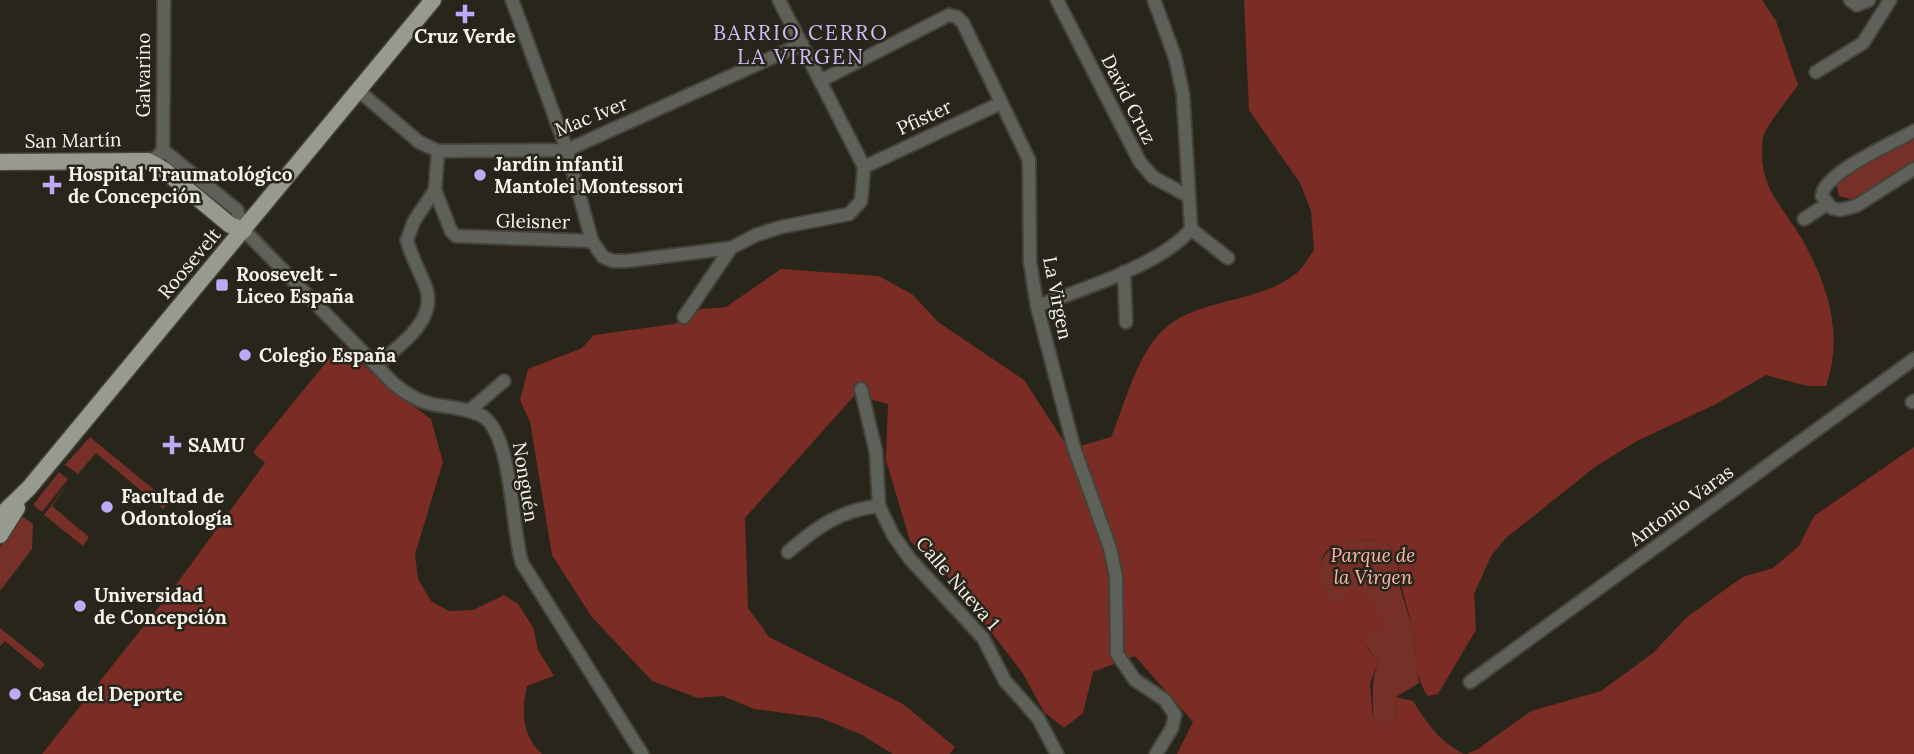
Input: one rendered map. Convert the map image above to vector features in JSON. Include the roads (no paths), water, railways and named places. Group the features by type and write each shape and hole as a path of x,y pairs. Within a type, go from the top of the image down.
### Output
{"main road":[{"name":"Roosevelt","path":"0,516 29,488 433,0"},
{"path":"148,161 164,170 230,225 244,230"},
{"name":"San Martín","path":"0,162 148,161"},
{"name":"Roosevelt","path":"0,535 29,488"}],"street":[{"name":"Galvarino","path":"163,150 164,0"},
{"path":"512,0 567,150 592,241"},
{"path":"779,0 864,167"},
{"name":"David Cruz","path":"1056,0 1140,162 1153,177 1188,196"},
{"path":"1037,306 1124,272 1182,240 1191,229 1181,85 1175,57 1154,0"},
{"path":"1853,2 1869,0"},
{"path":"1816,72 1863,43 1890,0"},
{"name":"La Virgen","path":"820,81 949,15 957,17 963,23 1029,160 1030,262 1037,306 1074,448 1110,548 1116,576 1118,654 1135,680 1170,705 1175,722 1156,754"},
{"name":"Mac Iver","path":"438,151 567,150 802,44"},
{"path":"359,91 419,142 438,151"},
{"name":"Pfister","path":"864,167 1001,103"},
{"path":"1826,204 1822,189 1833,176 1914,131"},
{"path":"148,161 158,157 163,150 237,210 244,230"},
{"name":"Gleisner","path":"438,151 435,190 451,231 456,236 592,241 603,257 612,261 732,248 756,234 853,211 861,201 864,167"},
{"path":"1826,204 1840,210 1847,209 1914,169"},
{"path":"377,365 412,334 425,312 428,294 407,240 414,220 435,190"},
{"path":"1804,219 1826,204"},
{"path":"1191,229 1228,258"},
{"name":"Nonguén","path":"244,230 394,384 419,402 469,411 485,417 501,438 514,530 522,563 642,754"},
{"name":"Gleisner","path":"684,317 732,248"},
{"path":"1124,272 1126,322"},
{"name":"Antonio Varas","path":"1470,682 1914,359"},
{"path":"469,411 504,381"},
{"name":"Calle Nueva 1","path":"861,389 876,452 879,506 892,535 910,559 983,638 1005,681 1038,718 1057,754"},
{"path":"788,552 829,520 849,511 879,506"}],"place":[{"name":"Cruz Verde","path":"465,14"},
{"name":"Jardín infantil Mantolei Montessori","path":"480,175"},
{"name":"Hospital Traumatológico de Concepción","path":"52,185"},
{"name":"Roosevelt - Liceo España","path":"222,285"},
{"name":"Colegio España","path":"245,355"},
{"name":"SAMU","path":"172,445"},
{"name":"Facultad de Odontología","path":"107,507"},
{"name":"Universidad de Concepción","path":"80,606"},
{"name":"Casa del Deporte","path":"15,694"}],"district":[{"name":"BARRIO CERRO LA VIRGEN","path":"801,45"}],"park label":[{"name":"Parque de la Virgen","path":"1373,566"}]}
